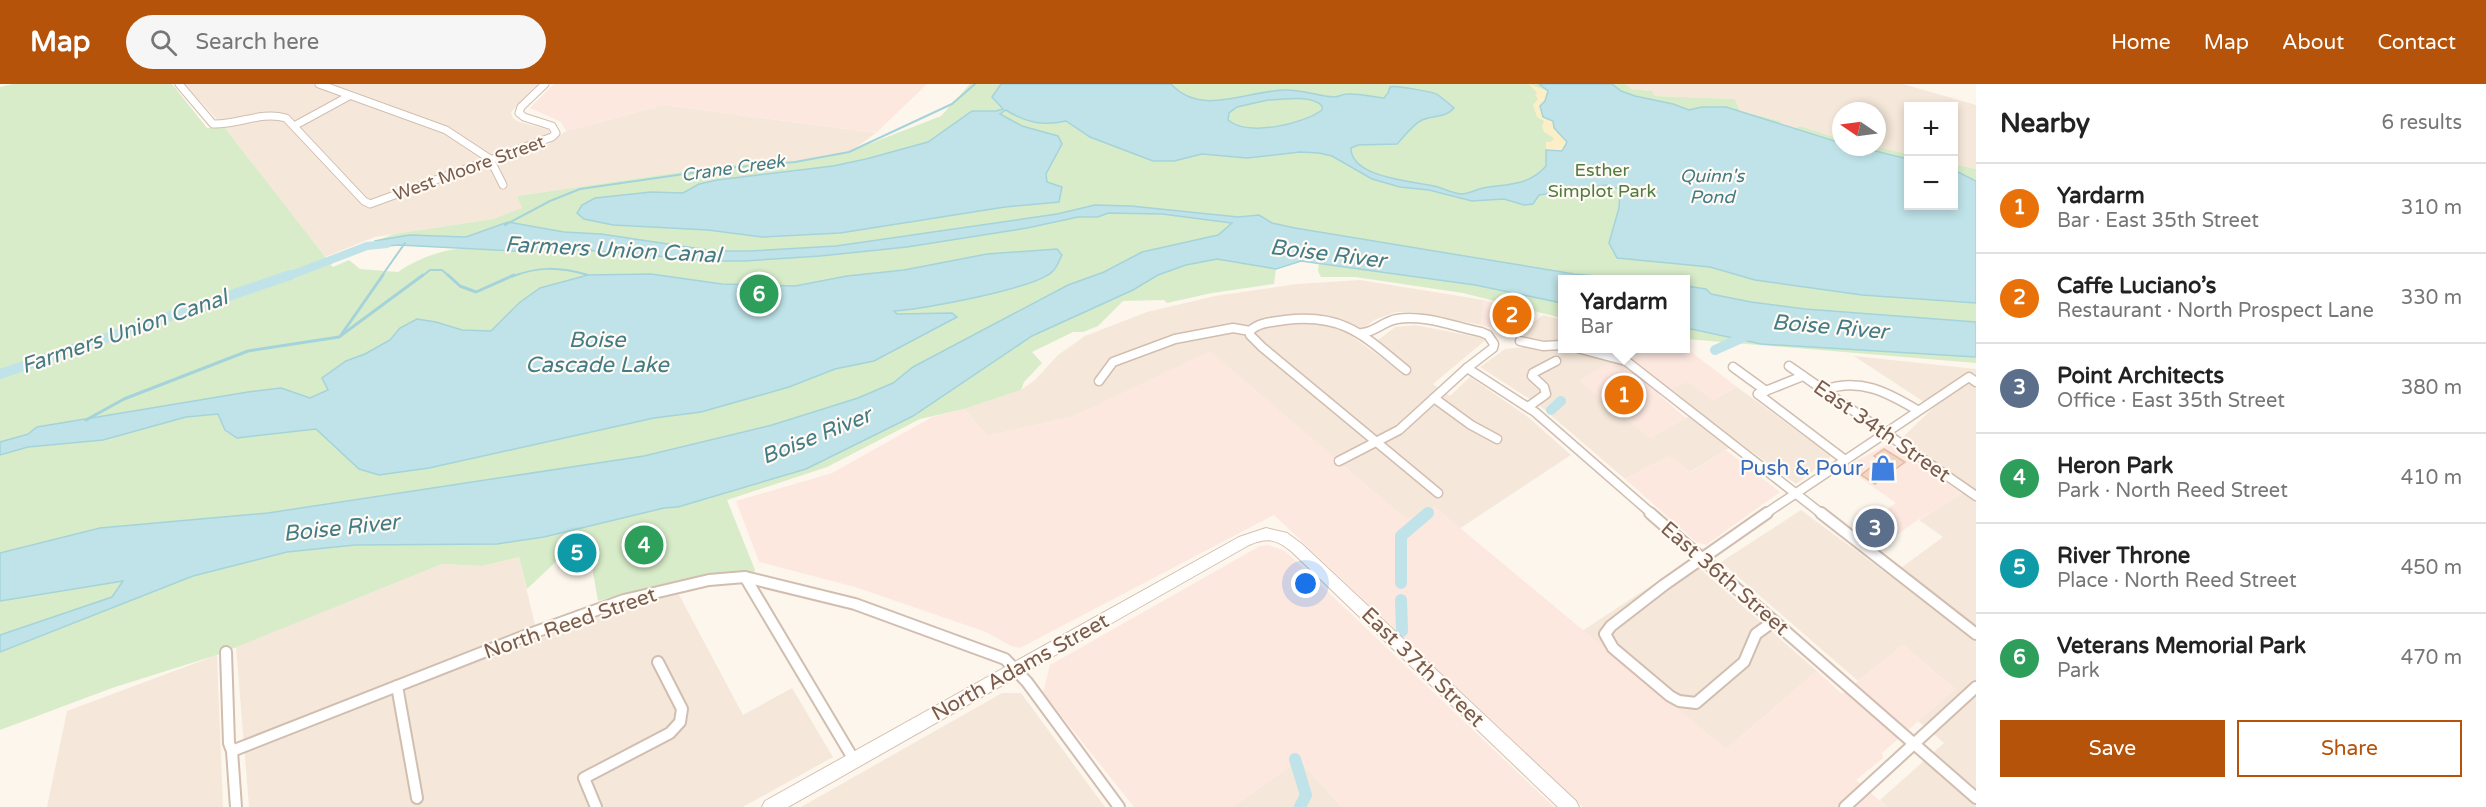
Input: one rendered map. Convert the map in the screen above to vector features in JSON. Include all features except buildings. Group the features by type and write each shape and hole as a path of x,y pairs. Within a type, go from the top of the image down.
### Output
{"street":[{"path":"179,84 213,124 227,124 272,115 286,118 294,126 349,96"},
{"path":"319,84 446,130 490,159 503,185"},
{"name":"West Moore Street","path":"294,126 364,201 370,204 490,159 546,141 556,133 552,126 524,117 519,113 521,107 544,84"},
{"path":"1099,381 1113,362 1175,339 1230,328 1250,331 1257,325 1302,317 1332,321 1362,333 1406,370"},
{"path":"1339,461 1399,430 1467,368 1493,348 1493,339 1481,332 1413,319 1386,322 1375,331 1362,333"},
{"path":"1250,331 1250,335 1262,346 1438,493"},
{"path":"1520,341 1543,346 1558,345"},
{"path":"1596,353 1626,361 1976,633"},
{"path":"1528,407 1546,394 1544,387 1532,376 1533,373 1556,361"},
{"name":"East 34th Street","path":"1789,366 1976,496"},
{"path":"1733,367 1845,460"},
{"name":"East 36th Street","path":"1467,368 1528,407 1976,798"},
{"path":"1762,393 1803,376"},
{"path":"1774,621 1756,634 1744,662 1738,668 1700,700 1688,703 1670,696 1613,648 1605,634 1611,626 1645,598 1795,493 1917,411 1973,380"},
{"path":"1824,390 1838,384 1877,388 1917,411"},
{"path":"1434,398 1471,425 1497,439"},
{"name":"North Adams Street","path":"771,807 1244,541 1271,532"},
{"name":"East 37th Street","path":"1271,532 1287,539 1314,563 1570,807"},
{"path":"745,577 854,760"},
{"name":"North Reed Street","path":"232,751 527,634 624,600 709,580 745,577 855,604 1005,659 1017,669"},
{"path":"226,652 230,743 236,807"},
{"path":"596,807 584,778 670,733 680,722 681,709 658,662"},
{"path":"1017,669 1119,807"},
{"path":"397,686 417,798"},
{"path":"1845,807 1976,687"}],"shaded area":[{"path":"184,84 538,84 511,112 517,121 549,130 549,135 499,160 549,144 566,131 664,105 876,133 851,151 789,162 728,165 517,196 523,208 493,219 375,237 325,257 225,128"},
{"path":"554,84 927,84 876,133 664,105 566,131 561,122 530,108"},
{"path":"1626,84 1903,84 1976,105 1976,169 1958,165 1958,102 1904,102 1904,153 1886,149 1886,102 1832,102 1832,136 1800,126 1793,129 1780,124 1781,121 1740,111 1735,99 1655,96 1652,91 1630,89"},
{"path":"1360,280 1484,300 1481,325 1414,312 1396,312 1374,320 1353,337 1397,369 1406,364 1377,341 1395,327 1415,325 1487,339 1433,384 1450,396 1470,377 1528,417 1571,455 1459,529 1435,507 1407,520 1210,352 1072,417 987,436 964,409 1021,390 1035,380 1058,355 1085,336 1147,312 1215,296 1297,284"},
{"path":"1484,300 1537,313 1518,328 1504,324 1488,327 1481,325"},
{"path":"1543,315 1558,319 1558,353 1646,353 1599,368 1650,438 1698,411 1671,389 1688,381 1713,400 1737,387 1832,456 1796,484 1739,442 1690,472 1669,456 1625,479 1539,405 1480,367 1505,349 1524,347 1527,342 1522,331"},
{"path":"1210,351 1406,519 1435,507 1726,749 1817,671 1842,694 1903,645 1955,689 1882,753 1883,758 1856,780 1887,807 1583,807 1274,515 1020,648 1011,646 986,632 855,587 759,562 736,501 832,473 932,417 964,409 987,436 1072,417"},
{"path":"1690,351 1737,387 1713,400 1688,382 1659,395 1686,418 1650,438 1579,381 1599,368 1646,353 1690,353"},
{"path":"1854,356 1976,369 1976,807 1887,807 1880,800 1944,743 1918,721 1955,689 1903,645 1858,681 1721,562 1801,510 1890,576 1943,537 1919,520 1972,487 1903,437 1933,408"},
{"path":"1888,444 1963,494 1919,519 1878,548 1855,532 1896,503 1845,467"},
{"path":"1726,450 1780,492 1706,545 1696,542 1625,479 1669,456 1691,472"},
{"path":"1268,545 1285,551 1554,807 1342,807 1299,760 1232,807 1134,807 1043,693 1050,665 1260,546"},
{"path":"519,557 535,625 486,645 489,659 618,607 678,593 743,715 792,688 833,757 743,807 249,807 236,647 442,564 483,566"},
{"path":"1690,560 1817,671 1726,749 1582,631"},
{"path":"217,655 223,807 47,807 67,711"},
{"path":"1002,693 1021,693 1105,807 801,807"},
{"path":"1299,760 1342,807 1232,807"}],"green space":[{"name":"Esther Simplot Park","path":"13,84 172,84 207,128 225,128 333,267 349,260 360,269 398,272 438,253 483,248 488,229 466,237 409,235 375,241 394,234 493,219 522,208 517,196 728,165 789,162 851,151 941,116 970,84 1626,84 1631,89 1652,91 1655,96 1735,99 1740,111 1781,121 1780,124 1793,129 1800,126 1832,136 1832,156 1886,156 1886,149 1904,153 1904,210 1958,210 1958,165 1976,169 1976,322 1805,309 1751,302 1711,294 1705,289 1690,287 1690,275 1588,275 1539,269 1295,228 1272,223 1259,215 1223,230 1218,235 1142,252 1104,272 1068,285 908,371 893,383 858,398 772,425 644,456 268,513 100,528 0,553 0,455 28,447 103,440 186,417 218,414 223,426 247,392 37,427 28,433 0,442 0,87"},
{"path":"1217,259 1276,269 1274,284 1212,293 1167,303 1164,300 1123,301 1098,326 1083,332 1073,332 1032,352 1042,363 1024,382 1021,390 964,409 920,419 827,467 727,500 755,570 754,573 695,578 598,601 591,561 562,556 527,589 519,557 483,566 442,564 217,655 112,688 0,730 0,652 193,576 287,552 355,545 497,544 544,537 664,508 678,507 723,492 994,361 1032,336 1133,290 1158,275 1186,265"},
{"path":"1319,263 1475,285 1558,302 1558,317 1463,293 1355,277 1321,277 1318,271"},
{"path":"1690,329 1761,344 1976,357 1976,363 1690,339"},
{"path":"124,580 112,597 0,635 0,601"}],"sand":[{"path":"1529,84 1548,91 1545,101 1540,106 1543,117 1553,121 1554,128 1567,142 1562,152 1546,150 1546,142 1551,142 1554,138 1544,132 1542,126 1544,121 1537,117 1533,105 1538,99 1535,95 1537,93"}],"water":[{"name":"Quinn's Pond","path":"1001,84 1171,84 1183,94 1210,101 1284,90 1334,97 1352,94 1384,98 1390,87 1423,91 1438,95 1454,108 1447,113 1418,122 1397,144 1358,145 1351,148 1354,158 1361,166 1372,172 1461,194 1525,181 1546,166 1546,150 1562,151 1567,142 1554,128 1553,121 1543,117 1540,106 1545,101 1548,91 1539,84 1612,84 1621,91 1635,96 1689,110 1702,107 1726,107 1832,140 1832,156 1886,156 1886,154 1904,158 1904,210 1958,210 1958,172 1976,181 1976,303 1862,295 1755,280 1710,267 1617,258 1609,243 1619,208 1620,189 1606,185 1539,195 1533,204 1524,205 1504,199 1472,201 1372,179 1332,156 1319,153 1300,152 1247,158 1202,154 1174,161 1153,161 1090,137 1066,121 1035,122 1006,110 1000,114 1022,126 1058,136 1062,144 1046,174 1047,182 1062,187 1059,202 1005,207 840,233 762,237 708,230 613,225 584,219 577,213 582,205 595,198 651,192 683,193 699,184 717,180 833,166 866,159 928,142 972,111 1003,109 992,97","holes":["1296,98 1317,102 1322,106 1322,110 1302,120 1275,127 1248,128 1228,120 1229,113 1237,107 1268,100"]},
{"name":"Boise River","path":"1095,205 1131,206 1238,217 1259,215 1272,223 1295,228 1585,275 1558,275 1558,302 1475,285 1301,261 1276,269 1217,259 1186,265 1158,275 1133,290 1032,336 913,416 806,469 678,507 664,508 544,537 497,544 355,545 287,552 193,576 0,652 0,635 112,597 123,581 0,601 0,553 100,528 268,513 644,456 772,425 858,398 893,383 913,367 1068,285 1104,272 1142,252 1218,235 1232,223 1162,214 1108,213 1098,217 1078,217 1027,228 907,247 744,261 716,261 560,248 514,251 399,245 375,247 375,241 409,235 466,237 508,222 564,232 601,234 715,251 750,251 836,246 1057,214"},
{"name":"Boise Cascade Lake","path":"1057,249 1062,255 1053,271 1043,278 1003,291 928,307 894,311 897,314 952,313 957,317 874,361 835,369 789,387 701,412 654,418 429,468 379,475 359,469 316,429 237,438 225,430 218,414 186,417 103,440 28,447 0,455 0,442 28,434 37,427 281,388 310,398 328,390 322,378 346,361 365,354 390,340 400,328 417,319 462,330 491,331 519,303 540,288 588,275 651,274 722,284 795,286 847,276 904,270 987,254"},
{"name":"Boise River","path":"1690,287 1706,289 1711,294 1751,302 1805,309 1976,322 1976,357 1761,344 1690,329"}],"waterway":[{"name":"Crane Creek","path":"505,225 550,201 580,189 726,168 795,162 849,152 952,104 975,84"},
{"path":"381,277 405,243"},
{"name":"Farmers Union Canal","path":"286,277 367,246 387,244"},
{"path":"511,277 540,269 568,270 588,275"},
{"path":"421,277 430,270 442,270 450,277"},
{"name":"Farmers Union Canal","path":"0,374 290,275"},
{"path":"341,335 383,275"},
{"path":"86,420 124,399 248,351 339,337 423,275"},
{"path":"448,275 460,286 476,292 514,275"},
{"path":"1715,350 1746,336 1747,331"},
{"path":"1551,410 1561,401"},
{"path":"1401,583 1401,536 1428,513"},
{"path":"1401,600 1402,631"},
{"path":"1295,759 1306,795 1300,807"}],"place":[{"name":"Veterans Memorial Park","path":"759,294"},
{"name":"Caffe Luciano’s","path":"1512,315"},
{"name":"Yardarm","path":"1624,395"},
{"name":"Push & Pour","path":"1883,468"},
{"name":"Point Architects","path":"1875,528"},
{"name":"Heron Park","path":"644,545"},
{"name":"River Throne","path":"577,553"}]}
